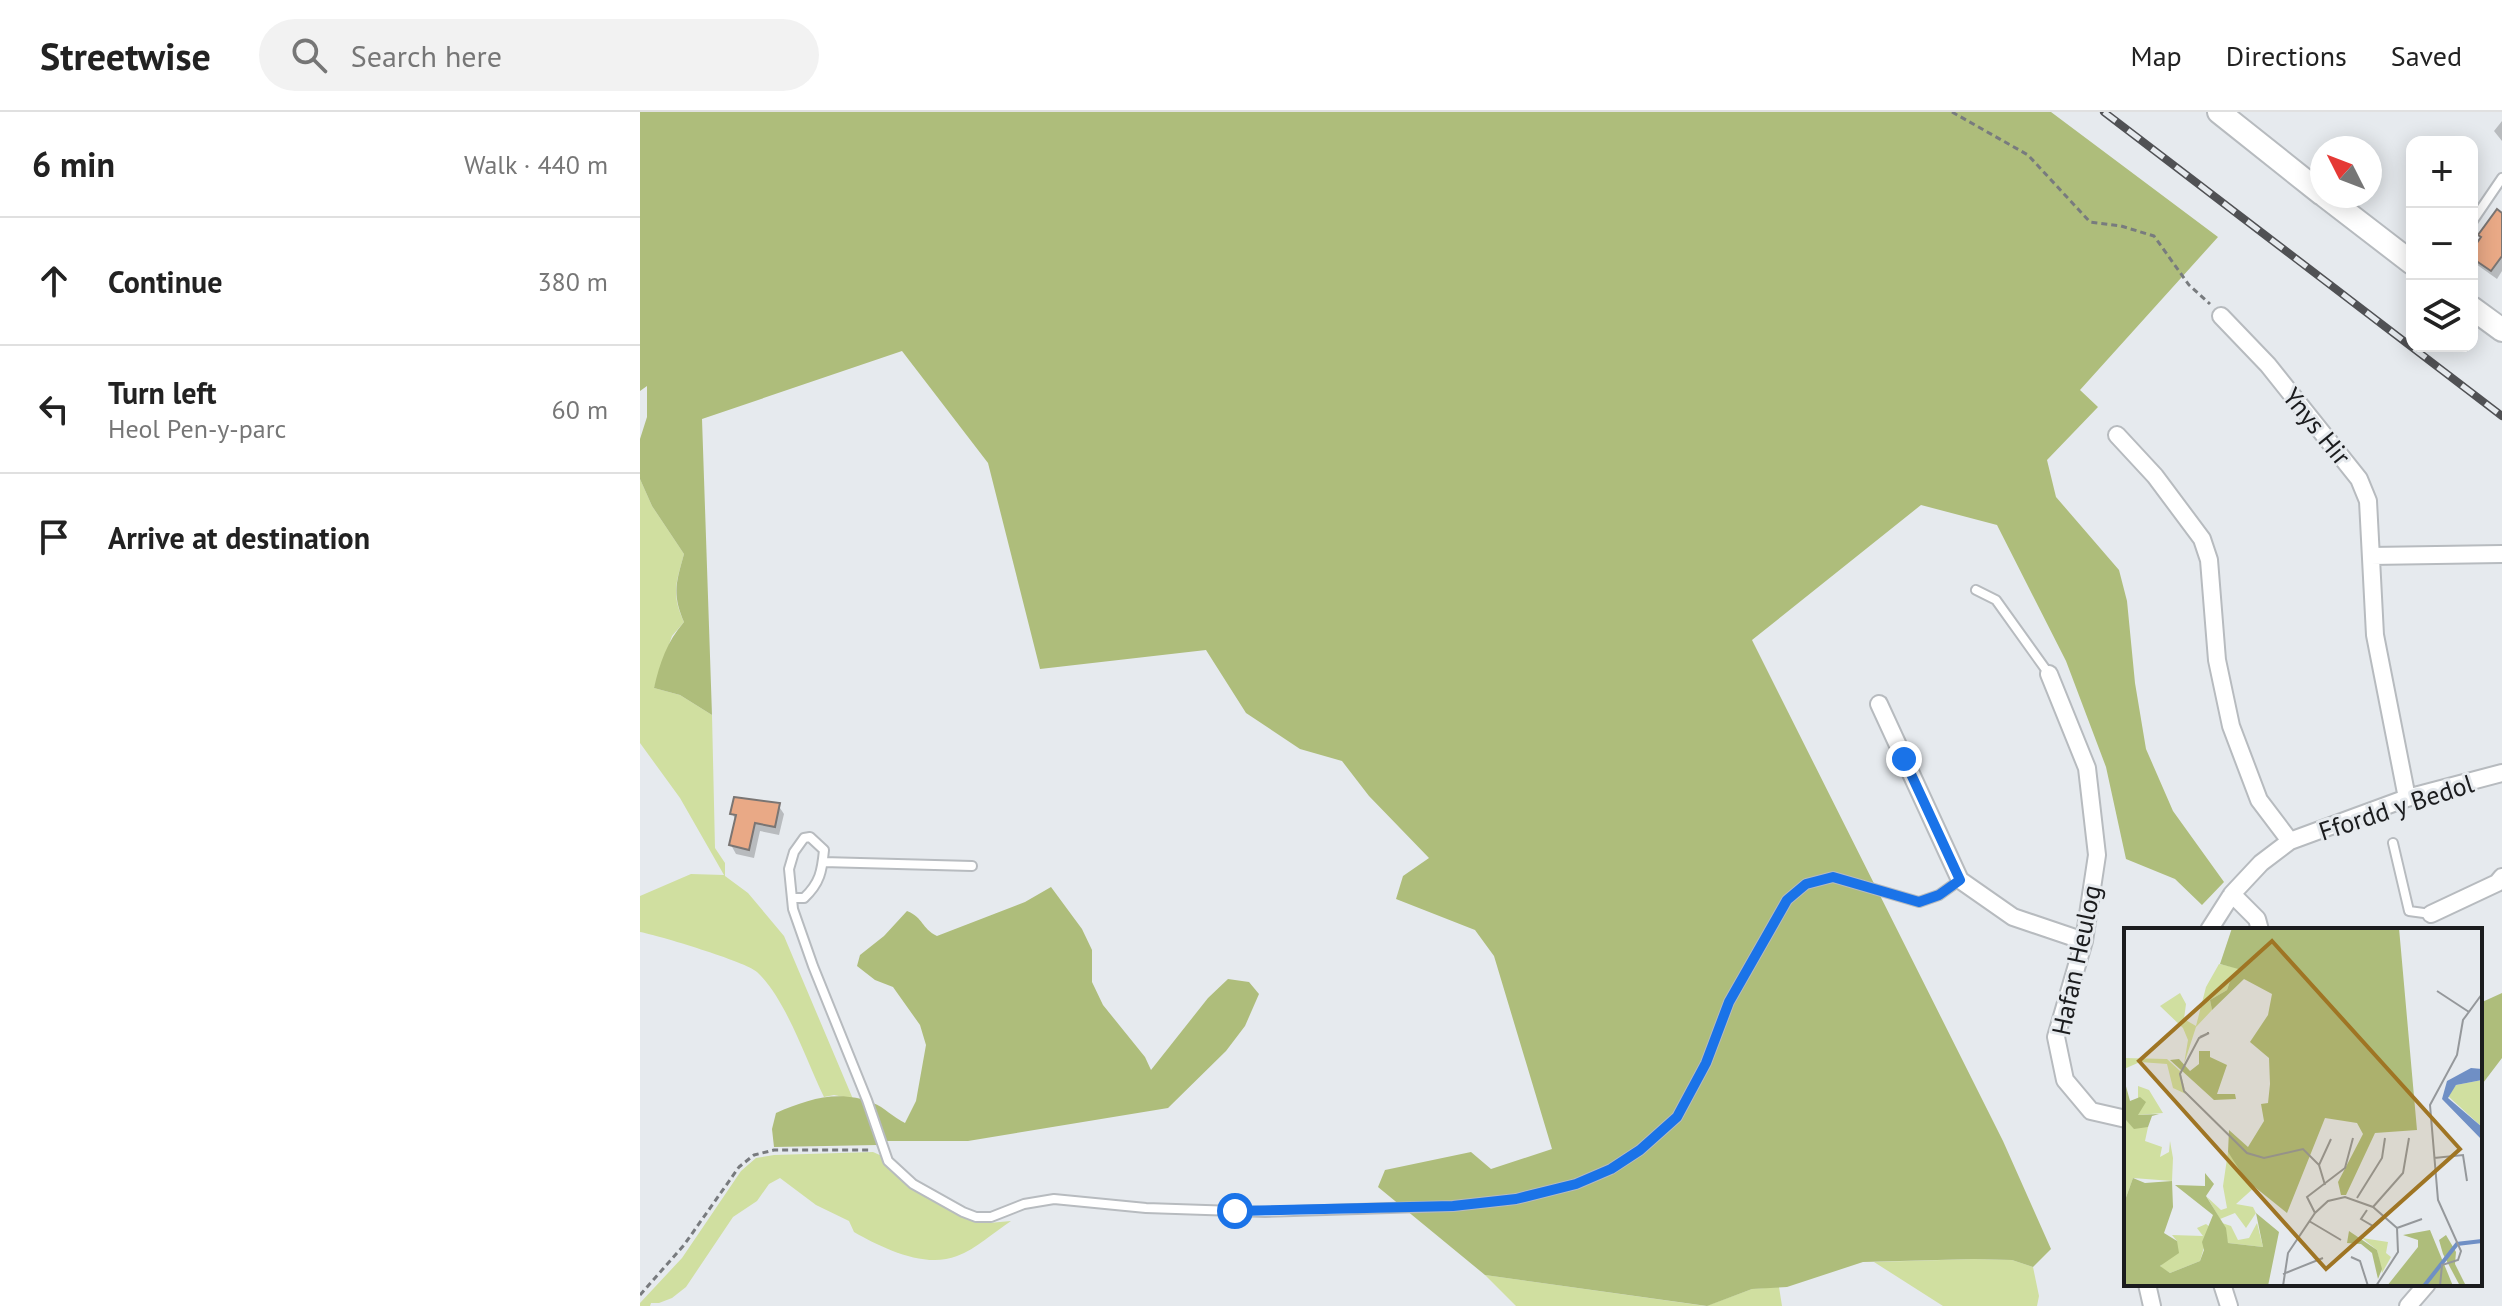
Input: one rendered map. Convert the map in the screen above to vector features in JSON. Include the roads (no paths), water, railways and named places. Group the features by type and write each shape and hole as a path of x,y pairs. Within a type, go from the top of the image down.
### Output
{"street":[{"path":"2219,112 2310,185"},
{"path":"2340,208 2406,258"},
{"path":"2478,312 2502,330"},
{"name":"Ynys Hir","path":"2221,316 2268,365 2359,479 2368,501 2375,635 2407,798"},
{"path":"2117,435 2155,476 2202,539 2209,560 2217,660 2231,726 2259,800 2290,841"},
{"path":"2371,556 2502,554"},
{"name":"Hafan Heulog","path":"2049,674 2087,768 2097,855 2084,941 2056,1037 2065,1080 2091,1111 2124,1119"},
{"path":"1879,704 1960,880 2013,917 2084,941"},
{"name":"Ffordd y Bedol","path":"2210,928 2232,894 2261,863 2290,841 2407,798 2502,773"},
{"path":"2431,914 2497,883 2502,877"},
{"path":"2232,894 2257,919 2259,928"},
{"path":"2147,1286 2152,1306"},
{"path":"2223,1286 2229,1306"},
{"path":"2408,1306 2425,1286"}],"lane":[{"path":"2478,213 2502,178"},
{"path":"1976,590 1996,600 2049,674"},
{"path":"792,898 804,898 822,875 824,850 810,837 804,838 794,852 789,869 793,909 888,1161 913,1184 963,1212 976,1217 991,1217 1024,1204 1054,1199 1146,1208 1265,1212 1453,1206 1531,1195 1576,1184 1611,1169 1640,1150 1677,1117 1706,1063 1735,991 1787,900 1806,884 1833,877 1919,902 1939,895 1960,880"},
{"path":"2393,843 2409,911 2431,914"},
{"path":"823,862 972,866"}],"railway":[{"path":"2104,112 2502,416"}]}
